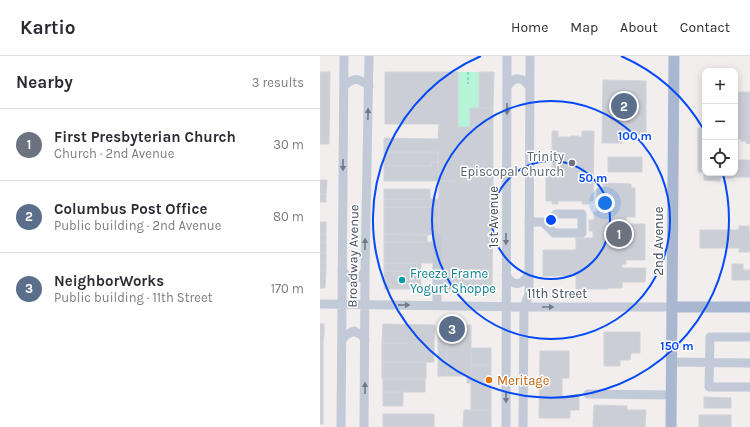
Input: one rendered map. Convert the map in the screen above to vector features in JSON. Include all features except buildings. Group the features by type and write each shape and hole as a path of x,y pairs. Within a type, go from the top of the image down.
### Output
{"main road":[{"name":"2nd Avenue","path":"670,427 674,56"},
{"name":"11th Street","path":"672,307 750,307"}],"street":[{"name":"Broadway Avenue","path":"341,427 344,56"},
{"name":"Broadway Avenue","path":"364,427 369,56"},
{"name":"1st Avenue","path":"506,427 507,56"},
{"path":"523,427 524,307 529,294 530,56"},
{"path":"344,86 350,81 356,79 369,86"},
{"path":"507,87 511,81 521,79 526,82 530,88"},
{"path":"529,222 543,222"},
{"path":"437,238 437,305"},
{"path":"342,270 352,279 361,277 365,271"},
{"path":"506,275 514,283 520,283 525,281 529,274"},
{"name":"11th Street","path":"320,304 342,303 506,307 672,307"},
{"path":"506,333 511,328 518,328 524,334"},
{"path":"342,340 346,334 354,331 362,335 365,340"},
{"path":"750,337 710,337 709,387 750,387"},
{"path":"671,362 750,363"},
{"path":"588,394 671,395"}],"path":[{"path":"468,72 468,84"}],"green space":[{"path":"458,72 479,72 479,108 470,127 458,127"}],"place":[{"name":"Columbus Post Office","path":"624,106"},
{"name":"Trinity Episcopal Church","path":"572,163"},
{"name":"First Presbyterian Church","path":"619,234"},
{"name":"Freeze Frame Yogurt Shoppe","path":"402,280"},
{"name":"NeighborWorks","path":"452,329"},
{"name":"Meritage","path":"489,380"}]}
